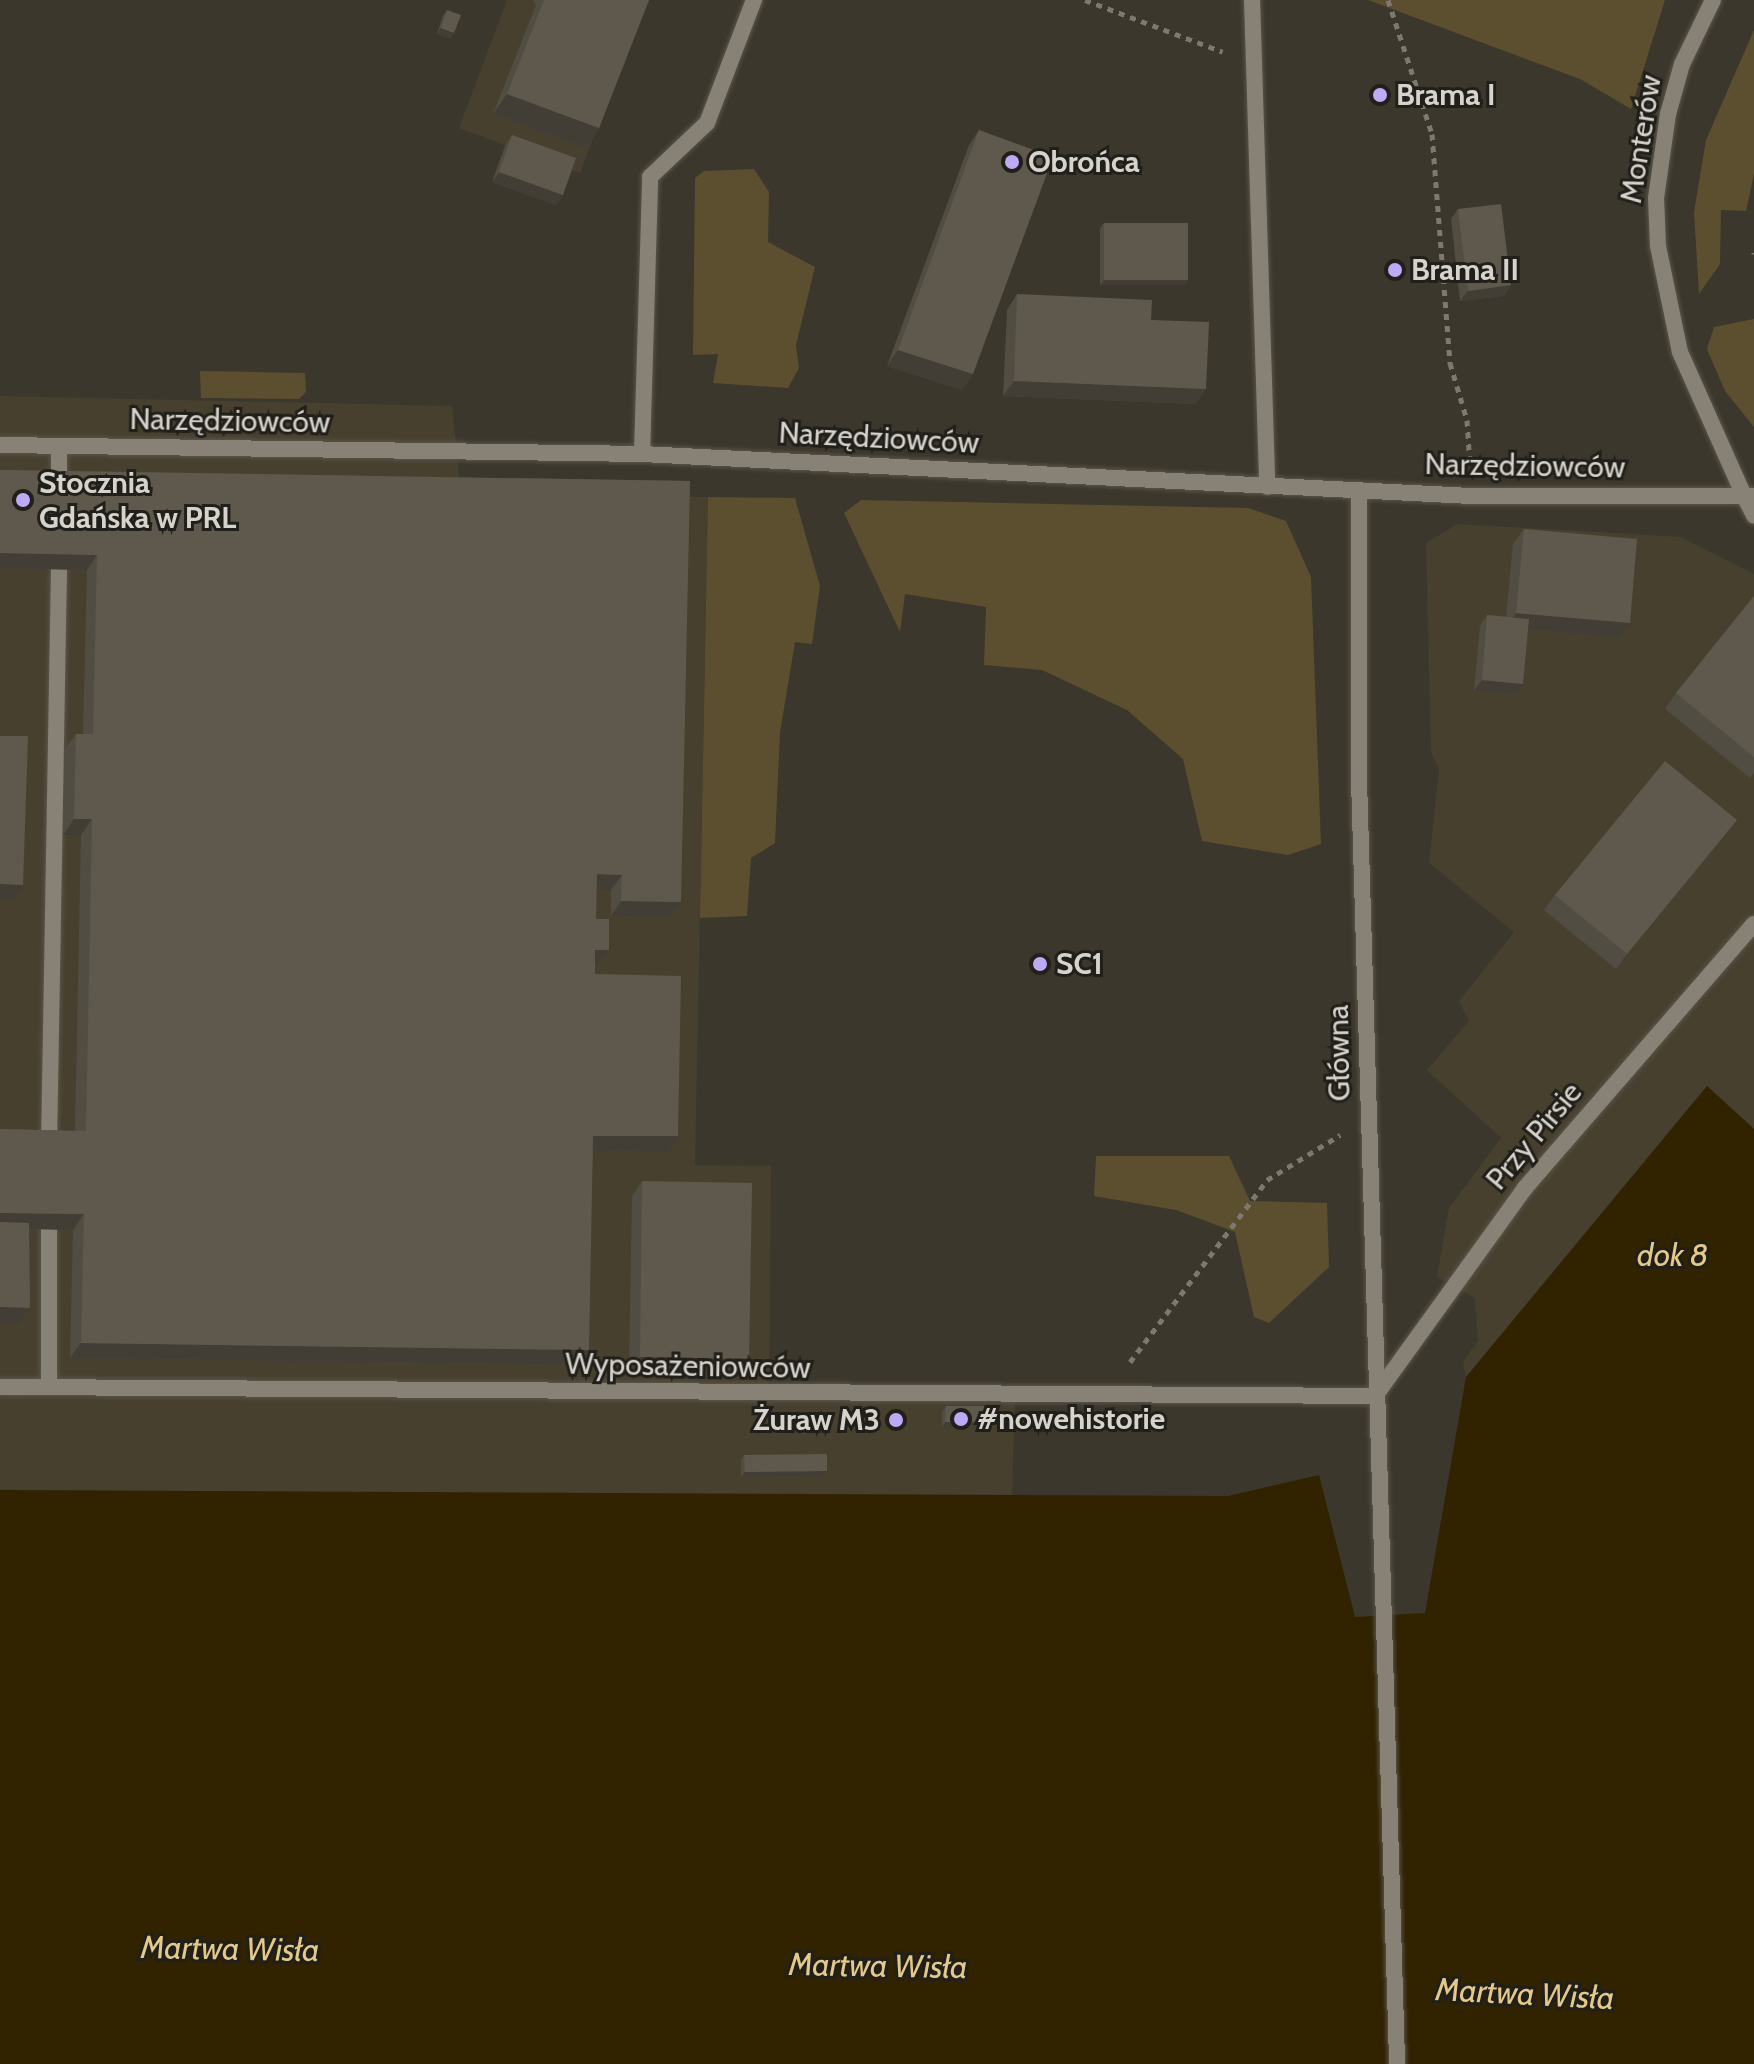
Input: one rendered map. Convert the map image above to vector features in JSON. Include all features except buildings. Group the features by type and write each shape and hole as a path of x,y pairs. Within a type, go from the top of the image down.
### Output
{"street":[{"path":"642,454 650,177 707,123 754,0"},
{"path":"1252,0 1267,487"},
{"name":"Monterów","path":"1713,0 1682,64 1668,114 1656,198 1658,246 1680,352 1749,496 1754,516"},
{"name":"Narzędziowców","path":"0,445 642,454 1471,496 1749,496"},
{"path":"59,446 59,485"},
{"name":"Główna","path":"1359,490 1375,1396 1388,1615 1397,2064"},
{"path":"49,1146 59,569"},
{"name":"Przy Pirsie","path":"1375,1396 1525,1188 1754,924"},
{"path":"49,1229 49,1386"},
{"name":"Wyposażeniowców","path":"0,1387 1092,1398 1375,1396"}],"path":[{"path":"1085,0 1188,39"},
{"path":"1388,0 1432,134 1450,363 1467,420 1471,496"},
{"path":"1092,1398 1150,1342 1267,1180 1369,1119"}],"shaded area":[{"path":"507,0 644,0 580,173 459,128"},
{"path":"1368,0 1665,0 1631,109 1580,79"},
{"path":"1754,30 1754,174 1746,211 1721,210 1720,264 1699,294 1694,212 1706,140"},
{"path":"754,169 769,192 768,242 815,267 796,345 799,368 788,388 713,383 718,354 693,355 695,178 704,171"},
{"path":"1754,319 1754,427 1725,391 1707,349 1714,327"},
{"path":"200,371 305,373 306,392 299,399 201,398"},
{"path":"0,396 452,406 461,494 708,497 695,1165 771,1166 769,1399 1015,1401 1012,1496 0,1490"},
{"path":"708,497 795,498 820,586 812,644 795,642 780,733 775,843 751,858 747,916 700,918"},
{"path":"861,500 1248,508 1286,521 1311,577 1321,844 1288,855 1202,841 1183,759 1127,710 1042,670 984,665 986,607 905,594 900,632 844,513"},
{"path":"1458,524 1680,537 1754,574 1754,1129 1707,1086 1466,1377 1463,1362 1478,1341 1475,1298 1437,1277 1449,1208 1501,1138 1427,1070 1469,1021 1459,1001 1514,932 1429,863 1439,769 1431,752 1426,543"},
{"path":"1096,1156 1229,1156 1250,1201 1327,1203 1329,1267 1269,1323 1254,1317 1235,1232 1176,1210 1094,1196"}],"water":[{"path":"1707,1086 1754,1129 1754,2064 0,2064 0,1490 1228,1496 1319,1475 1355,1617 1425,1613 1466,1377"}],"place":[{"name":"Brama I","path":"1380,95"},
{"name":"Obrońca","path":"1012,162"},
{"name":"Brama II","path":"1395,270"},
{"name":"Stocznia Gdańska w PRL","path":"23,500"},
{"name":"SC1","path":"1040,964"},
{"name":"#nowehistorie","path":"961,1419"},
{"name":"Żuraw M3","path":"896,1420"}],"water label":[{"name":"dok 8","path":"1673,1255"},
{"name":"Martwa Wisła","path":"230,1949"},
{"name":"Martwa Wisła","path":"878,1966"},
{"name":"Martwa Wisła","path":"1525,1994"}]}
